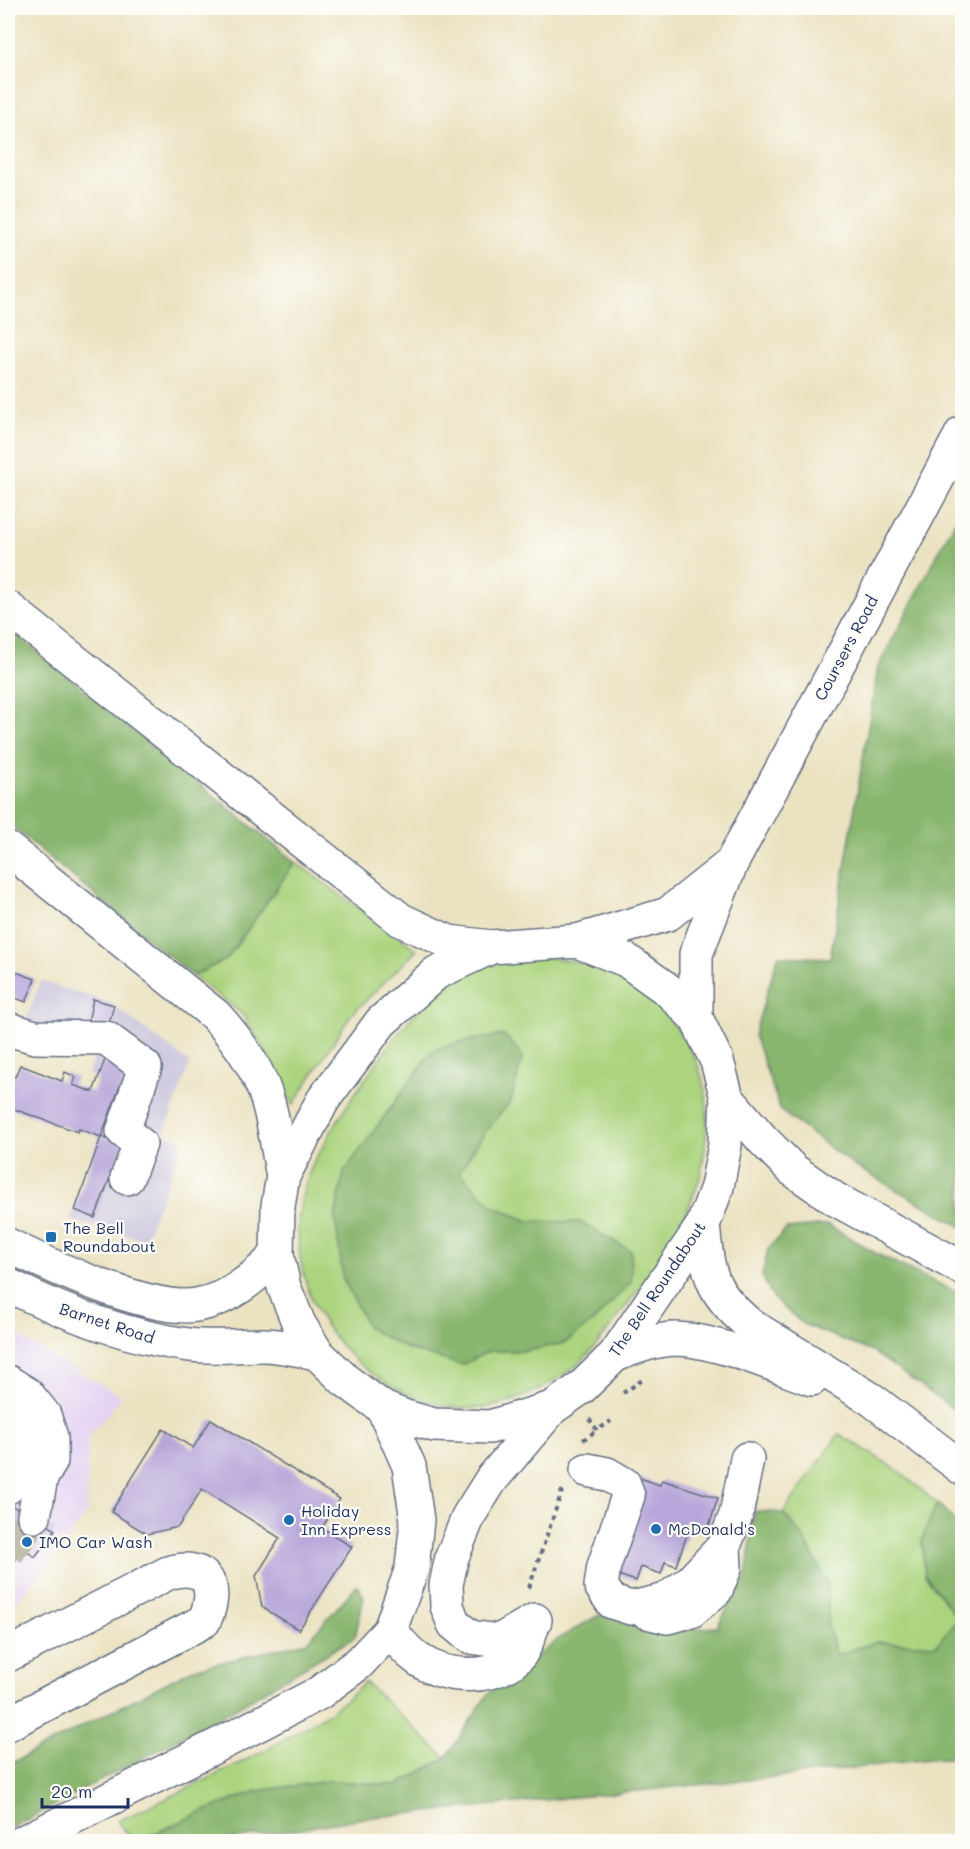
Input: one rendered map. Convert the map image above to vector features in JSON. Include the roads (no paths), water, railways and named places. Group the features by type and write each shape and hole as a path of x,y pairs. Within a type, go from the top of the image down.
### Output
{"main road":[{"name":"Coursers Road","path":"696,1018 696,954 731,864 963,433"},
{"path":"8,608 401,920 449,942 491,947"},
{"path":"8,849 215,1015 235,1036 254,1068 268,1101 283,1176"},
{"name":"Coursers Road","path":"577,941 668,914 731,864"},
{"name":"The Bell Roundabout","path":"577,941 627,960 668,990 696,1018 717,1061 727,1098 725,1145 717,1187 703,1225 615,1355 581,1388 552,1408 490,1427 435,1425 383,1408 345,1380 317,1353 299,1324 284,1287 277,1256 278,1206 283,1176 323,1100 381,1022 436,973 491,947 577,941"},
{"path":"8,1029 35,1037 106,1038 145,1067 123,1131 140,1144 127,1178"},
{"path":"727,1098 763,1140 793,1170 835,1199 963,1268"},
{"path":"703,1225 706,1259 712,1282 733,1311 750,1325 871,1399 963,1468"},
{"name":"Barnet Road","path":"8,1245 103,1286 175,1307 197,1305 222,1298 258,1275 277,1256"},
{"name":"Barnet Road","path":"8,1285 42,1302 156,1340 192,1346 265,1345 317,1353"},
{"path":"615,1355 651,1342 674,1339 695,1341 719,1347 871,1399"},
{"path":"8,1382 27,1394 44,1415 51,1437 51,1461 41,1478 34,1516"},
{"path":"8,1401 22,1427 21,1461 8,1487"},
{"path":"23,1842 319,1693 359,1663 390,1630 412,1568 417,1520 409,1466 383,1408"},
{"path":"390,1630 402,1646 420,1661 445,1671 474,1675 498,1671 520,1655 535,1620 499,1641 470,1637 454,1624 447,1606 446,1586 452,1557 469,1515 491,1480 552,1408"},
{"path":"576,1475 607,1474 624,1484 628,1496 603,1566 601,1586 612,1602 632,1608 666,1600 691,1581 724,1546 736,1515 747,1459"},
{"path":"8,1655 168,1573 184,1568 195,1570 204,1577 212,1592 211,1606 204,1622 8,1724"}],"tunnel":[{"path":"8,1552 34,1516"}],"place":[{"name":"The Bell Roundabout","path":"51,1237"},
{"name":"Holiday Inn Express","path":"289,1520"},
{"name":"McDonald's","path":"656,1529"},
{"name":"IMO Car Wash","path":"27,1542"}]}
